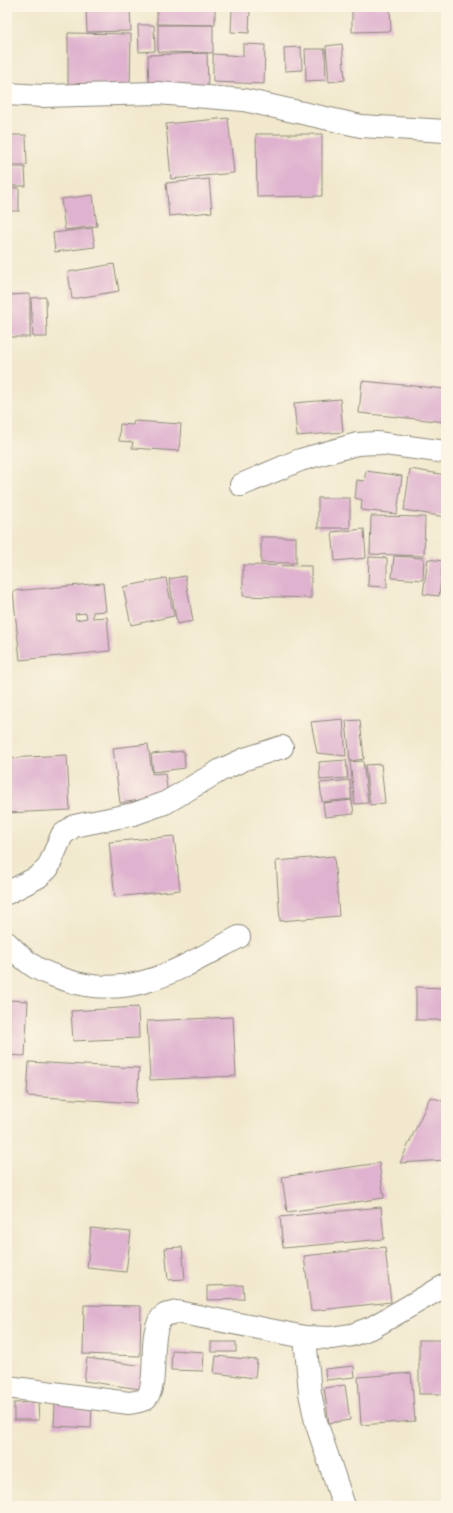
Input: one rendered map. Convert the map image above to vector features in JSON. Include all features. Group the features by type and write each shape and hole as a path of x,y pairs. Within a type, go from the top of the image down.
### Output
{"street":[{"path":"7,94 42,96 157,93 244,100 361,126 446,131"},
{"path":"241,485 300,460 357,444 377,443 446,452"},
{"path":"7,893 38,877 48,868 62,835 74,826 134,814 165,803 221,770 245,759 282,747"},
{"path":"7,943 33,966 47,973 73,983 100,988 129,986 154,979 187,965 239,937"},
{"path":"7,1387 129,1404 146,1398 151,1388 155,1333 158,1322 165,1315 177,1312 305,1337 331,1338 352,1335 373,1326 446,1285"},
{"path":"305,1337 310,1393 316,1422 344,1506"}],"building":[{"path":"86,7 130,7 131,31 87,32"},
{"path":"157,7 215,7 215,25 157,24"},
{"path":"352,7 390,7 391,31 352,32"},
{"path":"232,8 250,9 249,33 231,32"},
{"path":"138,25 154,25 155,51 139,52"},
{"path":"158,25 213,25 213,53 158,52"},
{"path":"68,33 131,34 130,89 68,89"},
{"path":"243,44 265,45 264,84 213,82 213,54 243,56"},
{"path":"342,44 345,80 329,82 326,46"},
{"path":"301,47 302,70 285,71 284,48"},
{"path":"305,49 325,49 326,80 306,81"},
{"path":"207,53 208,87 149,89 148,55"},
{"path":"228,118 234,173 171,179 166,124"},
{"path":"256,134 322,134 322,196 257,197"},
{"path":"7,135 26,135 27,165 7,165"},
{"path":"7,167 25,167 26,186 7,186"},
{"path":"209,179 212,212 169,216 166,183"},
{"path":"7,188 19,188 19,211 7,211"},
{"path":"93,195 97,226 65,230 61,199"},
{"path":"92,228 95,247 55,252 53,233"},
{"path":"114,264 119,291 72,299 68,272"},
{"path":"30,294 30,337 7,337 7,295"},
{"path":"46,297 47,337 33,337 31,298"},
{"path":"362,381 446,389 446,422 359,413"},
{"path":"340,399 343,432 297,436 294,403"},
{"path":"134,421 181,424 179,451 132,448 133,442 119,441 120,424 133,425"},
{"path":"410,469 446,475 445,517 404,510"},
{"path":"366,471 402,476 397,514 361,510 362,500 355,498 357,480 364,481"},
{"path":"318,498 350,498 350,528 318,528"},
{"path":"371,516 425,517 424,556 370,554"},
{"path":"364,529 366,558 335,561 332,532"},
{"path":"261,537 296,537 296,563 261,563"},
{"path":"394,556 424,558 423,580 392,578"},
{"path":"369,557 387,558 387,587 368,586"},
{"path":"428,559 443,561 439,596 423,594"},
{"path":"243,565 311,566 311,598 243,596"},
{"path":"185,576 193,621 177,624 169,579"},
{"path":"166,578 174,616 131,625 123,587"},
{"path":"103,583 106,611 93,612 93,618 107,617 110,651 20,660 13,591","holes":["86,613 87,618 76,620 75,614"]},
{"path":"343,719 346,756 317,753 311,722"},
{"path":"360,720 364,759 350,761 346,721"},
{"path":"148,744 152,774 165,773 168,796 120,803 113,748"},
{"path":"184,751 185,768 153,772 151,754"},
{"path":"67,755 70,810 7,813 7,758"},
{"path":"346,760 348,778 320,780 319,762"},
{"path":"363,761 368,803 355,804 350,762"},
{"path":"381,764 385,803 370,805 365,765"},
{"path":"350,780 352,799 322,802 320,783"},
{"path":"352,800 354,814 325,817 323,803"},
{"path":"174,836 180,890 115,897 109,842"},
{"path":"334,856 339,916 280,921 276,861"},
{"path":"416,987 446,988 446,1020 416,1020"},
{"path":"7,1000 28,1001 25,1056 7,1055"},
{"path":"138,1007 139,1038 73,1041 71,1011"},
{"path":"233,1017 236,1076 150,1080 147,1021"},
{"path":"29,1062 139,1068 137,1103 27,1096"},
{"path":"430,1097 446,1102 446,1160 400,1163"},
{"path":"379,1163 384,1198 287,1212 282,1177"},
{"path":"381,1207 384,1239 283,1248 280,1217"},
{"path":"91,1228 131,1232 126,1272 87,1268"},
{"path":"182,1247 185,1279 168,1280 165,1248"},
{"path":"385,1247 391,1302 311,1311 304,1256"},
{"path":"243,1285 244,1299 207,1300 207,1286"},
{"path":"84,1305 141,1306 140,1356 83,1354"},
{"path":"419,1340 446,1340 446,1394 419,1394"},
{"path":"211,1342 236,1342 236,1352 211,1352"},
{"path":"172,1350 204,1352 203,1371 171,1370"},
{"path":"216,1356 257,1360 255,1378 214,1373"},
{"path":"87,1358 144,1366 140,1389 84,1381"},
{"path":"354,1366 355,1377 326,1380 325,1369"},
{"path":"411,1373 415,1421 361,1425 358,1377"},
{"path":"345,1385 350,1420 329,1423 324,1388"},
{"path":"38,1402 39,1420 14,1420 14,1403"},
{"path":"55,1403 92,1404 91,1428 54,1426"}]}
